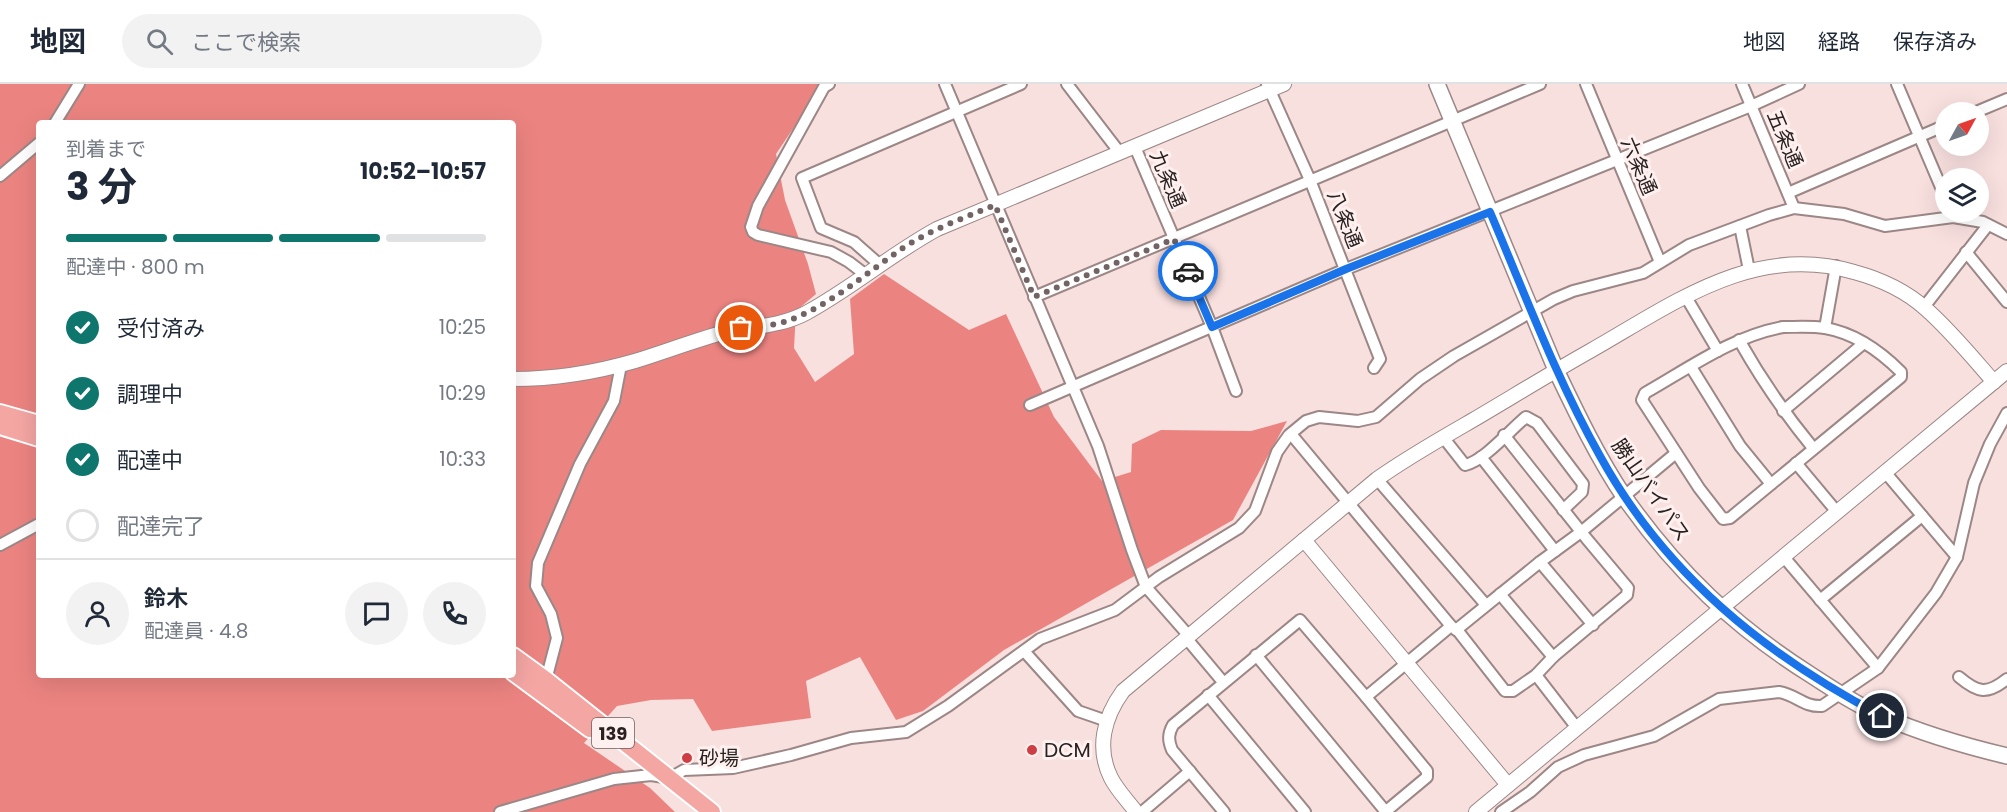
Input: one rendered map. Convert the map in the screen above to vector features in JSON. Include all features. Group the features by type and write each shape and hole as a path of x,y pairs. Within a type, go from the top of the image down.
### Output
{"highway":[{"path":"0,412 36,423"},
{"path":"0,426 36,437"},
{"name":"139","path":"516,658 712,812"},
{"name":"139","path":"516,674 651,775 694,812"}],"main road":[{"name":"勝山バイパス","path":"1437,84 1556,370 1600,457 1624,496 1657,540 1721,609 1794,664 1840,694 1882,716 1954,741 2007,756"}],"street":[{"path":"57,120 79,84"},
{"path":"829,84 824,87 758,206 751,227 758,235 831,252 866,275"},
{"path":"945,84 1098,446 1146,587 1223,682"},
{"path":"880,265 854,242 821,228 802,178 1021,84"},
{"path":"1067,84 1120,153"},
{"path":"516,379 591,371 621,365 721,333 785,322 842,292 903,248 937,229 1135,147 1269,87 1284,84"},
{"path":"1034,297 1540,84"},
{"name":"六条通","path":"1586,84 1660,262"},
{"name":"五条通","path":"1742,84 1794,208"},
{"path":"1030,405 1346,269 1751,106 1799,84"},
{"path":"1898,84 1935,173"},
{"name":"八条通","path":"1269,87 1310,180 1380,359 1374,368"},
{"path":"1989,107 2007,99"},
{"path":"1788,193 1935,131"},
{"path":"0,176 36,146"},
{"name":"九条通","path":"1135,147 1212,327 1236,391"},
{"path":"500,812 614,779 651,775 670,778 684,770 733,768 851,738 906,732 948,706 1040,639 1116,610 1168,570 1239,528 1255,511 1276,452 1306,421 1319,417 1358,421 1376,417 1420,379 1454,356 1554,299 1573,291 1643,273 1689,245 1794,208 1844,214 1885,226 1935,217"},
{"path":"1978,222 2007,234"},
{"path":"1924,307 1988,225"},
{"path":"1740,226 1749,270"},
{"path":"1966,252 2007,302"},
{"path":"1136,812 1112,780 1103,760 1102,743 1107,721 1114,704 1124,691 1377,479 1406,459 1556,370 1686,297 1722,279 1749,270 1779,264 1836,266 1872,277 1924,307 1950,332 1994,382"},
{"path":"1825,328 1836,266"},
{"path":"1686,297 1718,351"},
{"path":"1783,327 1825,328 1864,344 1886,357 1901,372 1900,377 1730,518 1724,519 1676,453 1642,400 1645,393 1718,351 1761,331 1783,327"},
{"path":"1739,340 1783,411 1813,448"},
{"path":"1783,411 1864,344"},
{"path":"546,680 557,638 551,614 536,586 538,563 580,464 614,401 621,365"},
{"path":"1691,367 1740,446 1771,484"},
{"path":"1476,812 2007,371"},
{"path":"1501,812 1530,792 1558,767 1584,755 1654,736 1719,699 1779,692 1788,693 1811,707 1822,706 1878,668 1936,593 1957,557 1974,483 1990,444 2007,413"},
{"path":"1443,437 1465,465 1481,457 1526,417 1537,423 1583,484 1582,492 1563,510"},
{"path":"1291,434 1505,691 1513,691 1536,675 1553,657 1627,596 1628,588 1504,435"},
{"path":"1366,697 1407,663 1581,532 1676,453"},
{"path":"1481,457 1555,551"},
{"path":"1796,463 1837,512"},
{"path":"1885,472 1957,557"},
{"path":"1377,479 1486,605"},
{"path":"1820,600 1922,516"},
{"path":"0,545 36,527"},
{"path":"1304,540 1508,785"},
{"path":"1783,556 1878,668"},
{"path":"1540,562 1593,625"},
{"path":"1500,594 1553,657"},
{"path":"1224,812 1172,750 1168,733 1173,725 1223,682 1256,655 1300,620 1427,771 1427,777 1385,812 1256,655"},
{"path":"1024,651 1078,711 1107,721"},
{"path":"1536,675 1576,729"},
{"path":"1959,677 1979,690 1990,691 2007,679"},
{"path":"1208,695 1305,812"},
{"path":"1142,812 1190,771"}],"shaded area":[{"path":"0,84 823,84 776,154 785,200 816,294 796,311 794,348 815,382 854,354 850,299 884,274 969,330 1006,314 1054,417 1102,481 1131,472 1132,444 1161,430 1251,431 1287,421 1233,520 1004,650 923,711 896,720 860,657 806,681 811,718 712,731 693,699 651,700 617,706 584,743 650,788 675,812 0,812"}],"way so far":[{"path":"741,328 785,322 804,314 842,292 918,239 995,205 1034,297 1174,239 1188,271"}],"place":[{"name":"DCM","path":"1032,750"},
{"name":"砂場","path":"687,758"}],"route":[{"path":"1188,271 1212,327 1346,269 1490,212 1556,370 1575,409 1624,496 1657,540 1688,576 1747,631 1840,694 1882,716"}]}
